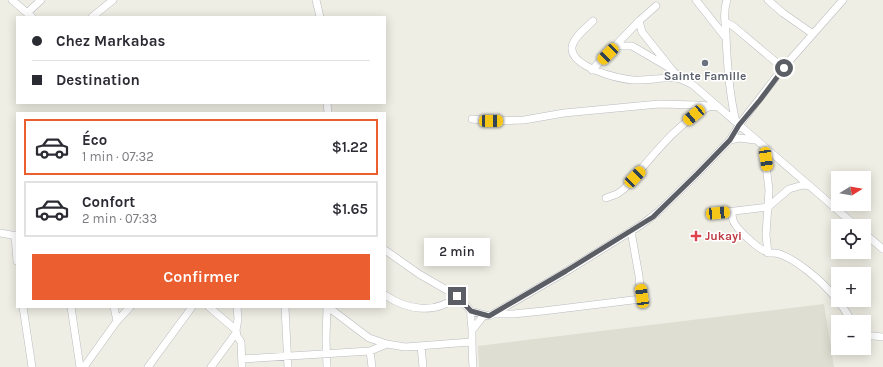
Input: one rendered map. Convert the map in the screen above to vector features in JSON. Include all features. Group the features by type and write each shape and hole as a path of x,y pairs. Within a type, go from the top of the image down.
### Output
{"street":[{"path":"12,0 30,15 40,0"},
{"path":"93,16 112,0"},
{"path":"316,0 320,16"},
{"path":"696,0 726,35"},
{"path":"727,0 724,10 728,77 737,123"},
{"path":"768,0 783,13 813,34"},
{"path":"386,251 419,274 457,296 471,311 489,316 493,314 631,231 658,212 730,140 737,123 760,100 784,68 843,0"},
{"path":"592,70 639,21 656,6"},
{"path":"593,21 575,40 572,46 572,52 583,64 592,70 634,80 669,78 683,80 693,85 764,148 848,219"},
{"path":"639,21 642,32 683,80"},
{"path":"725,22 733,26 784,68"},
{"path":"726,35 733,26"},
{"path":"629,32 642,32"},
{"path":"629,32 632,46"},
{"path":"616,46 632,46 673,70"},
{"path":"472,120 524,120 577,112 659,104 710,106 719,108"},
{"path":"606,198 617,194 624,189 685,122 710,106"},
{"path":"730,140 739,138 755,140"},
{"path":"764,148 770,190 766,234 768,253"},
{"path":"718,213 768,207 789,189 802,185 810,186"},
{"path":"732,212 734,223 761,249 768,253 782,255 795,262 818,279 839,302 847,315"},
{"path":"493,314 543,312 641,299 640,283 631,231"},
{"path":"0,233 16,236"},
{"path":"871,239 883,249"},
{"path":"386,297 398,304 414,308 440,306 450,302 457,296"},
{"path":"23,308 32,367"},
{"path":"71,308 80,367"},
{"path":"114,308 117,321"},
{"path":"84,367 117,321 129,308"},
{"path":"148,367 191,308"},
{"path":"210,308 236,332 241,342 242,367"},
{"path":"211,367 236,332 238,319 237,308"},
{"path":"285,308 288,367"},
{"path":"327,308 327,367"},
{"path":"328,308 369,338 387,344 405,347 471,342"},
{"path":"471,311 470,320 472,329 471,342 473,367"},
{"path":"472,329 484,315"},
{"path":"871,336 883,337"},
{"path":"242,359 370,351 387,344"},
{"path":"421,346 423,367"},
{"path":"370,351 372,367"}],"shaded area":[{"path":"824,304 834,367 479,367 478,346"}],"place":[{"name":"Sainte Famille","path":"705,63"},
{"name":"Jukayi","path":"696,236"}],"route":[{"path":"457,296 471,311 489,316 566,271 653,217 730,140 733,132 784,68"}]}
